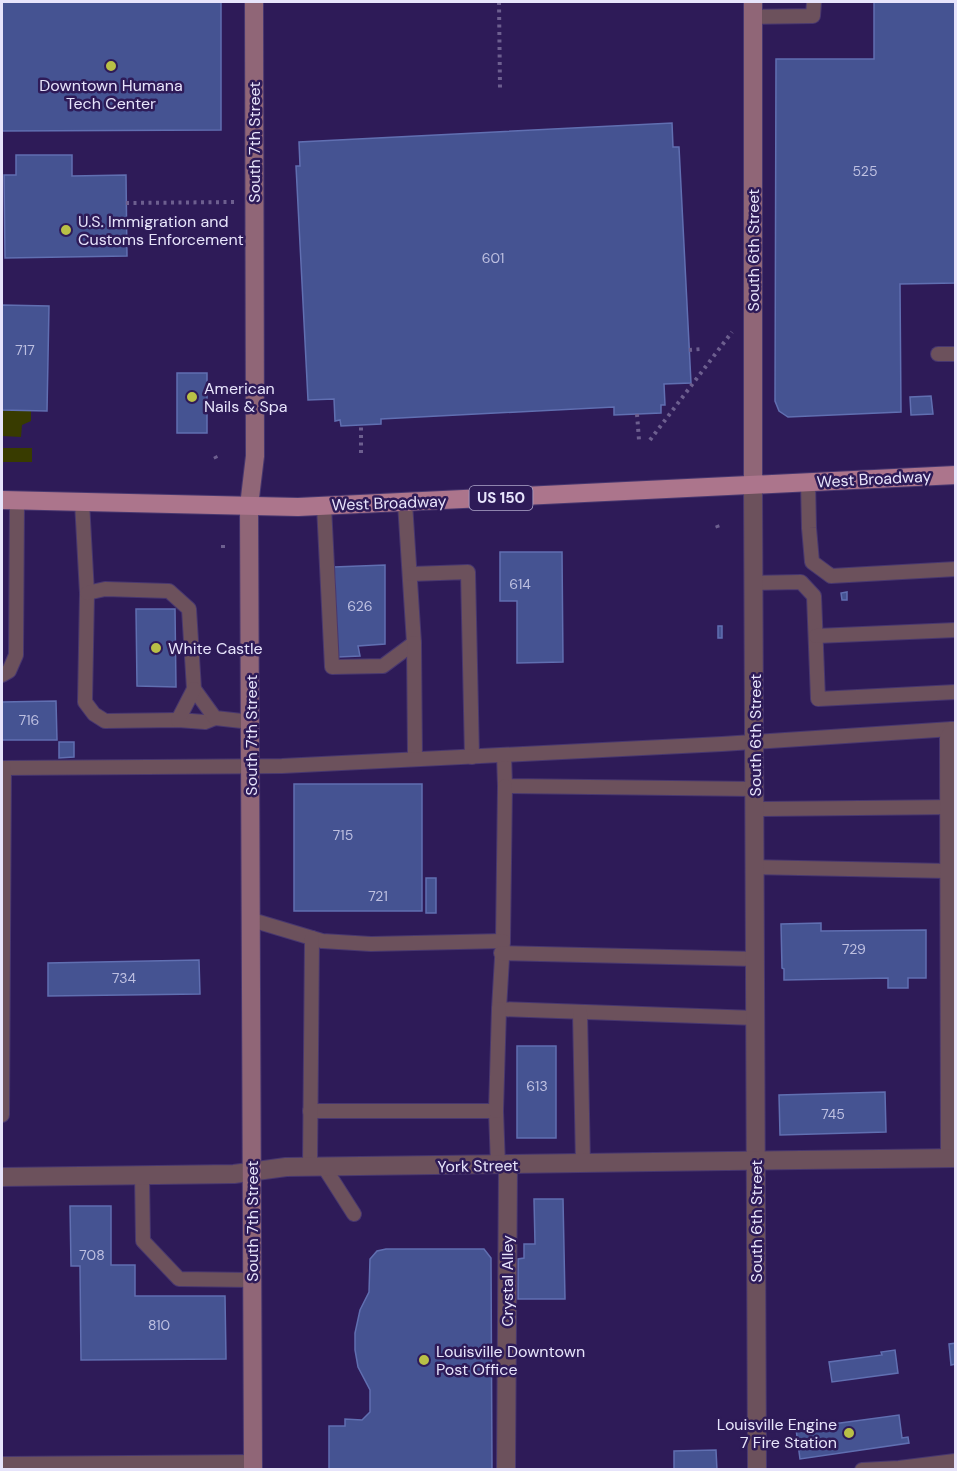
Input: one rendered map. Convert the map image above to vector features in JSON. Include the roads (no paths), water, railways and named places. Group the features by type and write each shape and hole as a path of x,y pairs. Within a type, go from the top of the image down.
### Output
{"main road":[{"name":"West Broadway","path":"9,500 324,506 956,475"}],"street":[{"name":"South 7th Street","path":"253,1467 249,506 255,456 254,2"},
{"name":"South 6th Street","path":"753,9 756,1470"},
{"name":"York Street","path":"2,1177 234,1174 317,1167 952,1158"},
{"name":"Crystal Alley","path":"502,1166 506,1470"},
{"path":"2,1466 253,1467"}],"lane":[{"path":"753,9 813,16 814,2"},
{"path":"938,354 956,354"},
{"path":"801,582 812,562 808,482"},
{"path":"2,675 9,671 16,655 9,500"},
{"path":"82,502 87,593 85,702 94,714 105,721 178,720 205,723 215,718 251,722"},
{"path":"405,503 414,643 415,759"},
{"path":"324,506 332,667 383,666 414,643"},
{"path":"812,562 831,576 956,569"},
{"path":"411,574 468,572 472,756"},
{"path":"814,596 831,576"},
{"path":"754,583 801,582 814,596 818,699 956,692"},
{"path":"87,593 105,589 169,591 189,609 194,689 178,720"},
{"path":"816,636 956,630"},
{"path":"194,689 215,718"},
{"path":"2,1115 3,768 251,766 504,755 954,729"},
{"path":"952,1158 946,931 952,807 947,738 954,729"},
{"path":"502,1166 496,1111 502,947 504,755"},
{"path":"505,786 755,789"},
{"path":"755,809 952,807"},
{"path":"755,867 948,871"},
{"path":"252,920 322,941 756,959"},
{"path":"312,938 310,1111 317,1167 354,1214"},
{"path":"499,1010 756,1018"},
{"path":"580,1012 583,1164"},
{"path":"310,1111 496,1111"},
{"path":"142,1175 143,1241 179,1279 252,1280"},
{"path":"862,1470 899,1469 955,1461"}],"place":[{"name":"Downtown Humana Tech Center","path":"111,66"},
{"name":"U.S. Immigration and Customs Enforcement","path":"66,230"},
{"name":"American Nails & Spa","path":"192,397"},
{"name":"White Castle","path":"156,648"},
{"name":"Louisville Downtown Post Office","path":"424,1360"},
{"name":"Louisville Engine 7 Fire Station","path":"849,1433"}]}
